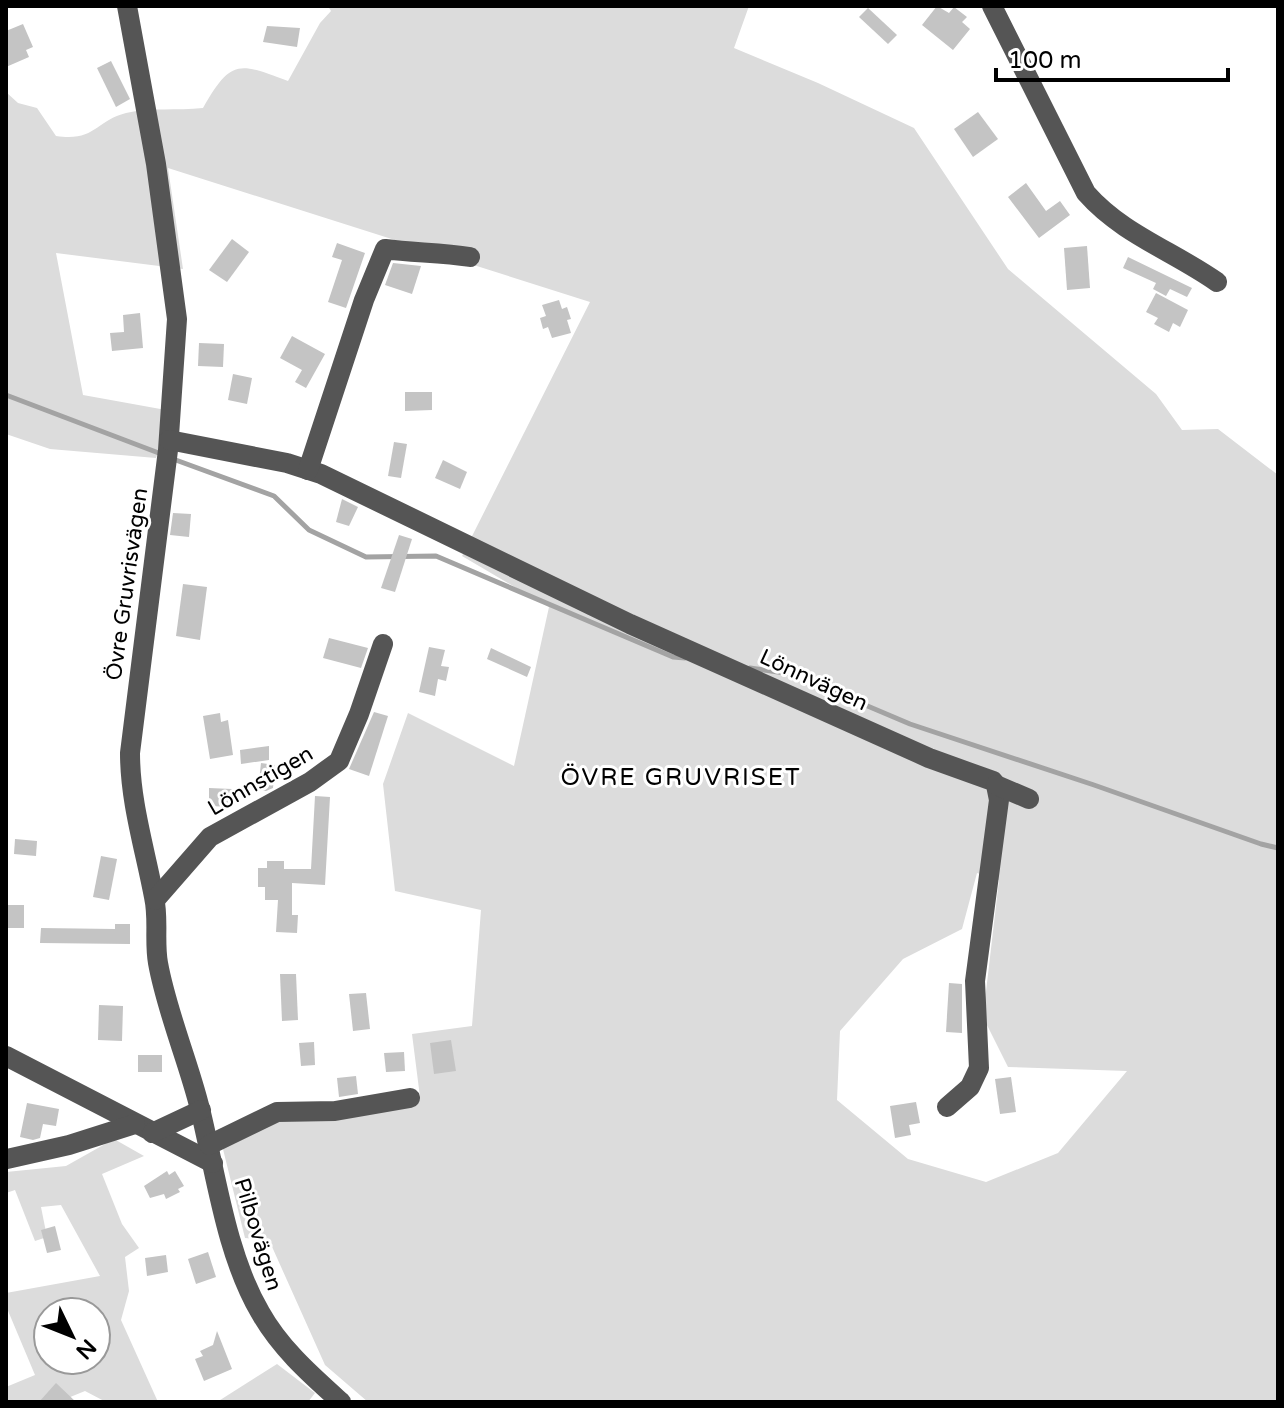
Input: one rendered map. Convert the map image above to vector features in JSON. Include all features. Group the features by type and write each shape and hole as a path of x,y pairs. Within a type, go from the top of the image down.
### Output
{"street":[{"name":"Övre Gruvrisvägen","path":"127,6 156,164 176,306 177,353 168,451 130,753 133,794 155,900 157,960 211,1154"},
{"path":"992,6 1086,193 1122,227 1217,282"},
{"path":"308,470 358,318 385,249 413,253 435,251 470,257"},
{"name":"Lönnvägen","path":"168,451 287,463 308,470 392,507 630,624 929,758 993,781 1029,799"},
{"name":"Lönnstigen","path":"155,900 210,837 297,789 339,761 383,644"},
{"path":"947,1107 970,1087 979,1068 975,981 999,800 996,785"},
{"name":"Pilbovägen","path":"6,1056 144,1128 211,1154 240,1266 259,1311 301,1366 341,1402"},
{"path":"211,1154 277,1112 335,1111 410,1098"},
{"path":"7,1159 144,1128 201,1110"}],"shaded area":[{"path":"328,6 749,6 734,48 914,128 1008,269 1156,394 1182,430 1218,429 1278,475 1278,1402 368,1402 325,1365 269,1240 245,1238 218,1129 420,1097 412,1034 472,1026 481,910 395,891 383,784 408,713 514,766 549,607 462,556 590,302 168,168 183,269 56,253 83,395 166,410 164,436 156,458 50,449 6,434 6,92 18,103 37,108 56,136 79,136 126,113 203,108 221,80 237,69 258,70 288,81 320,23 331,11","holes":["977,873 999,880 983,1017 1008,1067 1127,1071 1058,1153 986,1182 908,1159 837,1100 840,1031 903,959 962,929"]},
{"path":"114,1139 144,1156 102,1174 122,1224 139,1248 125,1257 129,1291 121,1320 158,1402 106,1402 85,1391 58,1402 6,1402 6,1387 33,1376 112,1376 112,1296 32,1296 32,1368 6,1306 6,1293 100,1276 61,1205 41,1207 47,1237 35,1241 15,1190 6,1193 6,1172 66,1166"},
{"path":"277,1364 315,1393 308,1402 217,1402"}],"building":[{"path":"937,6 949,13 954,7 967,17 962,22 970,29 953,50 922,25"},
{"path":"868,8 897,35 888,44 859,17"},
{"path":"23,24 33,47 26,50 29,57 6,67 6,31"},
{"path":"267,26 300,28 297,47 263,42"},
{"path":"111,61 130,99 116,107 97,68"},
{"path":"978,112 998,139 973,157 954,129"},
{"path":"1026,183 1046,211 1060,201 1070,215 1039,238 1008,197"},
{"path":"232,239 249,252 227,282 209,270"},
{"path":"337,243 365,253 346,308 328,302 342,260 332,257"},
{"path":"1087,246 1090,288 1067,290 1064,248"},
{"path":"1128,257 1192,288 1187,297 1170,289 1166,296 1153,289 1156,283 1123,268"},
{"path":"393,263 421,266 412,294 385,285"},
{"path":"1156,293 1188,310 1180,327 1173,323 1169,332 1154,324 1158,318 1146,312"},
{"path":"559,300 562,309 567,307 571,333 552,338 548,327 543,329 540,318 546,316 542,305"},
{"path":"140,313 143,348 112,351 110,333 124,332 123,315"},
{"path":"292,336 325,354 306,388 295,382 302,370 280,358"},
{"path":"199,343 224,344 223,367 198,366"},
{"path":"233,374 252,378 247,404 228,400"},
{"path":"405,392 432,392 432,410 405,411"},
{"path":"394,442 407,444 401,478 388,476"},
{"path":"443,460 467,472 460,489 435,478"},
{"path":"342,499 358,507 349,526 336,522"},
{"path":"173,513 191,514 189,537 170,535"},
{"path":"399,535 412,539 395,592 381,588"},
{"path":"183,584 207,587 200,640 176,636"},
{"path":"329,638 368,648 361,668 323,658"},
{"path":"429,647 445,650 441,666 449,667 446,681 438,679 435,696 419,692"},
{"path":"491,648 531,667 527,677 487,659"},
{"path":"374,712 388,716 369,776 349,769"},
{"path":"220,713 221,722 228,720 233,755 210,759 203,716"},
{"path":"269,746 269,760 241,764 240,750"},
{"path":"261,763 275,765 273,788 266,791 258,790"},
{"path":"209,788 232,789 232,807 209,806"},
{"path":"315,796 330,797 325,885 292,883 292,915 298,915 297,933 276,932 278,900 265,900 265,887 258,887 258,868 267,868 267,861 284,861 284,869 311,869"},
{"path":"15,839 37,841 36,856 14,854"},
{"path":"101,856 117,859 109,900 93,897"},
{"path":"6,905 24,905 24,928 6,928"},
{"path":"115,924 130,924 130,944 40,943 41,928 115,929"},
{"path":"280,974 296,974 298,1020 282,1021"},
{"path":"949,983 962,984 962,1033 946,1032"},
{"path":"366,993 370,1029 353,1031 349,994"},
{"path":"99,1005 123,1006 122,1041 98,1040"},
{"path":"451,1040 456,1071 434,1074 430,1043"},
{"path":"314,1042 315,1065 301,1066 299,1043"},
{"path":"404,1052 405,1071 386,1072 384,1053"},
{"path":"138,1055 162,1055 162,1072 138,1072"},
{"path":"356,1076 358,1094 339,1097 337,1078"},
{"path":"1011,1077 1016,1112 1000,1114 995,1079"},
{"path":"916,1102 920,1123 909,1125 911,1135 895,1138 890,1106"},
{"path":"27,1103 59,1109 56,1126 43,1124 40,1138 33,1140 20,1137"},
{"path":"167,1171 169,1175 175,1171 184,1186 178,1189 180,1192 166,1199 164,1194 150,1198 144,1186"},
{"path":"55,1226 61,1250 47,1253 41,1230"},
{"path":"208,1252 216,1277 196,1284 188,1259"},
{"path":"166,1255 168,1272 147,1276 145,1258"},
{"path":"217,1331 232,1369 204,1381 195,1359 203,1356 200,1351 213,1345"},
{"path":"56,1383 76,1402 39,1402"}],"waterway":[{"path":"6,395 164,455"},
{"path":"173,459 274,496 309,530 366,557 436,556 673,657 685,658"},
{"path":"750,668 792,674 910,724 1278,848"}],"district":[{"name":"ÖVRE GRUVRISET","path":"681,777"}]}
